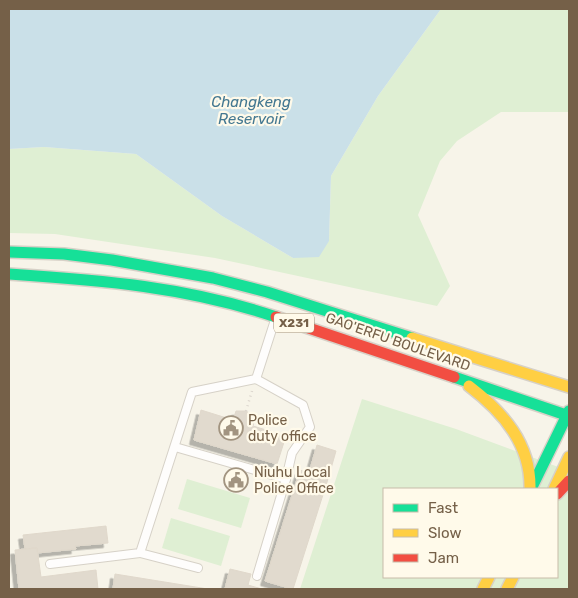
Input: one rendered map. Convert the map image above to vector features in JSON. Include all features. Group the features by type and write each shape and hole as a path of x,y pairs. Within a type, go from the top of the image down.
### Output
{"main road":[{"name":"GAO'ERFU BOULEVARD","path":"9,252 64,254 160,267 213,278 279,307 458,378 568,414"},
{"name":"GAO'ERFU BOULEVARD","path":"9,274 92,279 279,307 569,387"},
{"path":"458,378 492,405 518,440 527,458 530,471 530,488"},
{"path":"531,488 568,414"},
{"path":"554,488 569,457"},
{"path":"558,493 569,482"}],"lane":[{"path":"256,380 279,307"},
{"path":"140,553 192,392 256,380 302,405 310,427 292,453 286,480 257,576"},
{"path":"175,447 286,480"},
{"path":"50,564 140,553 198,568"}],"path":[{"path":"246,411 256,380"}],"green space":[{"path":"441,9 569,9 569,112 501,112 457,141 440,161 418,215 450,286 437,306 215,258 55,234 9,233 9,149 44,147 136,154 222,216 293,258 329,241 331,176 378,96"},
{"path":"362,399 456,429 569,471 569,589 300,589"},
{"path":"187,479 250,498 241,528 178,509"},
{"path":"171,518 230,536 221,566 162,548"}],"water":[{"name":"Changkeng Reservoir","path":"9,9 441,9 378,96 331,176 329,241 319,257 293,258 222,216 136,154 44,147 9,149"}],"building":[{"path":"201,410 233,420 236,411 246,411 255,417 253,426 286,436 277,464 194,440"},
{"path":"317,445 336,451 328,479 309,473"},
{"path":"300,470 328,479 292,589 265,581"},
{"path":"106,526 108,543 75,546 76,549 37,553 37,548 25,549 23,535"},
{"path":"37,548 41,577 96,570 98,589 19,589 15,550"},
{"path":"230,569 251,574 248,585 262,589 225,589"},
{"path":"115,574 208,589 113,589"}],"traffic: fast":[{"path":"9,252 64,254 112,260 213,278 267,292 412,338"},
{"path":"9,274 144,286 210,298 276,317"},
{"path":"454,377 569,416"},
{"path":"531,488 569,411"}],"traffic: slow":[{"path":"412,338 569,387"},
{"path":"469,386 493,407 513,430 526,458 530,488"},
{"path":"554,488 569,457"},
{"path":"483,589 488,578"},
{"path":"507,589 512,578"}],"traffic: jam":[{"path":"276,317 454,377"},
{"path":"558,493 569,481"}],"place":[{"name":"Police duty office","path":"231,428"},
{"name":"Niuhu Local Police Office","path":"236,480"}]}
